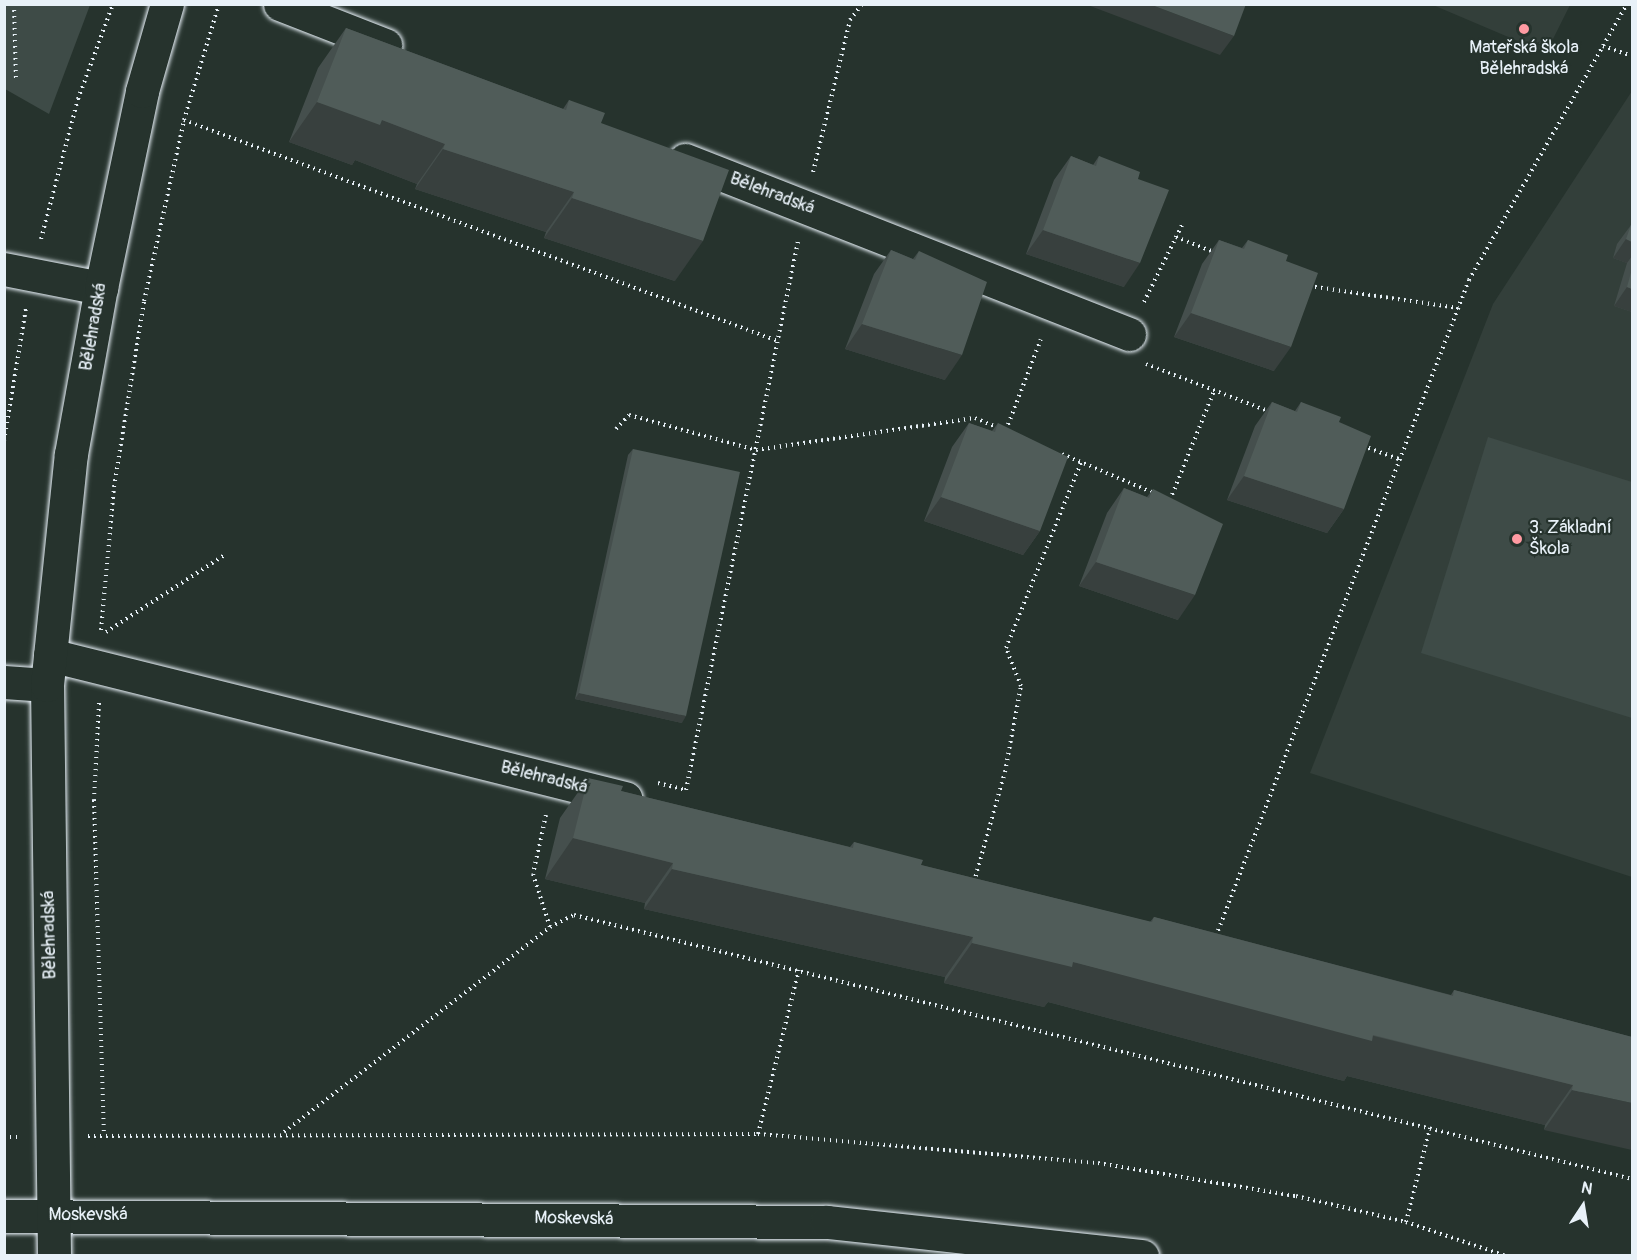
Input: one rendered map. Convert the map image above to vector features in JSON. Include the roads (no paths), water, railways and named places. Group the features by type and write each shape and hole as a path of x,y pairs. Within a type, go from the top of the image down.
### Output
{"street":[{"name":"Bělehradská","path":"54,1256 49,670 72,454 101,288 142,92 167,4"},
{"path":"280,4 411,55"},
{"name":"Bělehradská","path":"652,147 1053,307 1128,334"},
{"path":"18,272 101,288"},
{"name":"Bělehradská","path":"49,670 101,665 673,798"},
{"path":"4,682 49,670"},
{"name":"Moskevská","path":"4,1216 826,1222 1142,1256"}],"place":[{"name":"Mateřská škola Bělehradská","path":"1524,29"},
{"name":"3. Základní Škola","path":"1517,539"}]}
